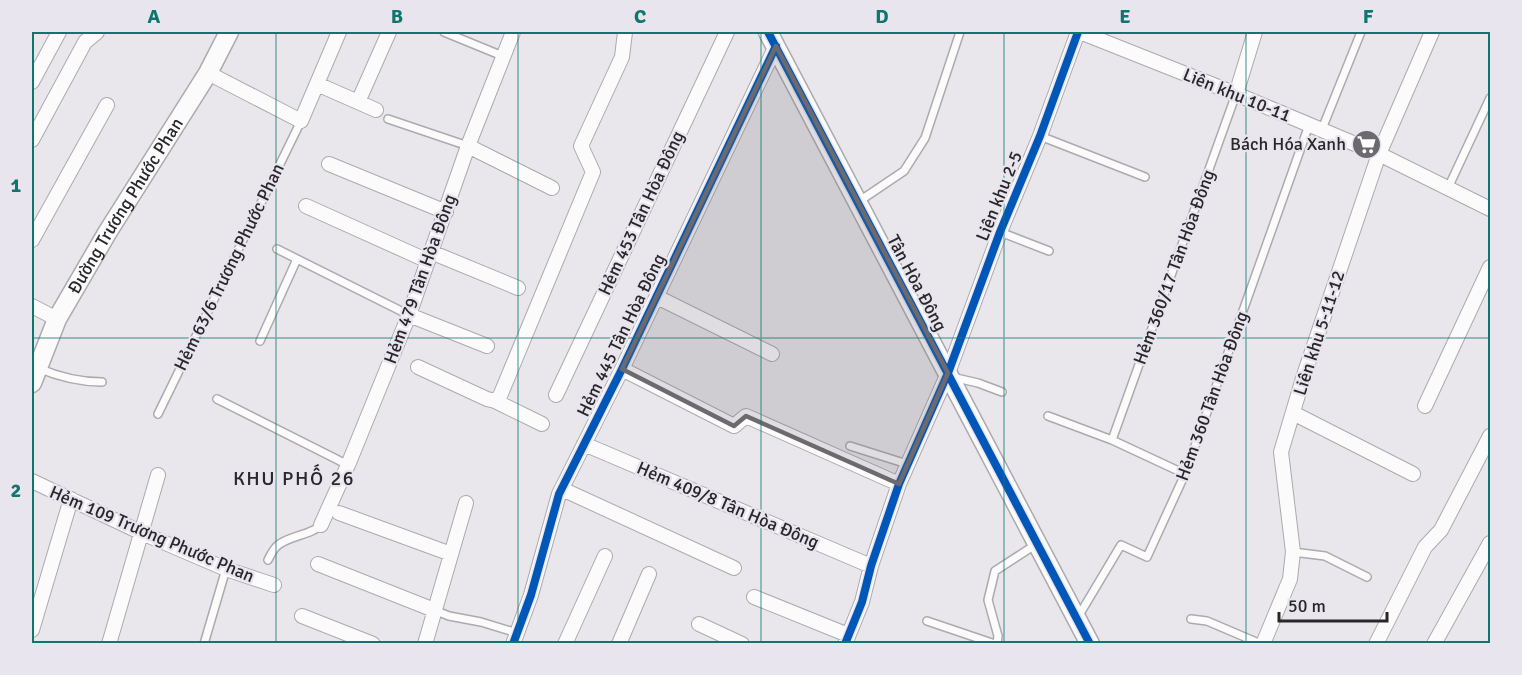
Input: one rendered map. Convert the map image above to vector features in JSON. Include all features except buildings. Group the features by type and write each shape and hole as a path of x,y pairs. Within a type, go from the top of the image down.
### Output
{"street":[{"path":"32,82 59,32"},
{"path":"32,140 85,42 97,32"},
{"name":"Đường Trương Phước Phan","path":"35,376 57,319 107,233 208,73 229,32"},
{"path":"208,73 301,121 339,32"},
{"path":"358,102 388,32"},
{"name":"Hẻm 479 Tân Hòa Đông","path":"321,525 409,315 468,146 513,32"},
{"path":"495,401 500,396 593,172 581,146 622,57 626,32"},
{"name":"Hẻm 453 Tân Hòa Đông","path":"556,395 727,32"},
{"name":"Liên khu 10-11","path":"1079,32 1379,154 1491,209"},
{"name":"Liên khu 2-5","path":"847,639 862,602 871,566 899,484 948,374 1000,232 1040,136 1079,32"},
{"path":"1236,94 1255,32"},
{"name":"Liên khu 5-11-12","path":"1262,644 1290,579 1293,552 1281,452 1379,154 1432,32"},
{"name":"Tân Hòa Đông","path":"772,39 1090,644"},
{"name":"Hẻm 445 Tân Hòa Đông","path":"515,638 531,595 559,494 657,297 772,39"},
{"path":"317,84 382,115"},
{"path":"32,240 107,105"},
{"path":"468,146 552,188"},
{"path":"329,164 446,212"},
{"path":"306,206 429,256 518,288"},
{"path":"1425,405 1491,267"},
{"path":"657,297 772,354"},
{"path":"32,306 57,319"},
{"path":"409,315 487,346"},
{"path":"418,367 542,424"},
{"path":"622,369 734,426 746,417 899,484"},
{"path":"1293,413 1413,474"},
{"path":"1376,644 1425,547 1441,530 1491,436"},
{"name":"Hẻm 409/8 Tân Hòa Đông","path":"584,444 871,566"},
{"path":"109,644 158,475"},
{"name":"Hẻm 109 Trương Phước Phan","path":"32,481 142,533 226,569 274,585"},
{"path":"562,489 734,568"},
{"path":"32,627 70,499"},
{"path":"425,644 466,502"},
{"path":"339,513 451,554"},
{"path":"1434,644 1491,543"},
{"path":"565,644 605,555"},
{"path":"318,564 434,610"},
{"path":"619,644 649,574"},
{"path":"754,597 847,639"},
{"path":"302,616 373,644"},
{"path":"699,624 742,644"}],"lane":[{"path":"444,32 504,57"},
{"path":"858,202 904,171 925,138 960,32"},
{"name":"Hẻm 360 Tân Hòa Đông","path":"1077,619 1121,545 1147,557 1185,474 1316,127 1361,32"},
{"name":"Hẻm 360/17 Tân Hòa Đông","path":"1112,440 1236,94"},
{"path":"1448,188 1491,98"},
{"path":"382,115 468,146"},
{"name":"Hẻm 63/6 Trương Phước Phan","path":"158,414 301,121"},
{"path":"1040,136 1145,177"},
{"path":"1000,232 1048,251"},
{"path":"277,249 409,315"},
{"path":"260,341 297,259"},
{"path":"948,374 1002,392"},
{"path":"35,376 55,375 85,382 102,382"},
{"path":"217,399 348,465"},
{"path":"1048,416 1112,440 1185,474"},
{"path":"850,446 907,464"},
{"path":"268,560 277,546 317,529 321,525"},
{"path":"927,621 996,644 998,636 988,600 995,571 1037,543"},
{"path":"1293,552 1325,556 1366,577"},
{"path":"204,644 226,569"},
{"path":"434,610 449,616 482,622 515,638"},
{"path":"1191,619 1207,621 1262,644"}],"highlighted area":[{"path":"776,46 938,355 948,373 899,484 746,416 734,426 622,369"}],"cycle path":[{"path":"768,32 1090,644"},
{"path":"845,644 862,602 871,566 899,484 948,373 1078,32"},
{"path":"513,644 531,595 559,494 622,369 776,46"}],"place":[{"name":"Bách Hóa Xanh","path":"1367,144"}],"district":[{"name":"KHU PHỐ 26","path":"294,478"}]}
